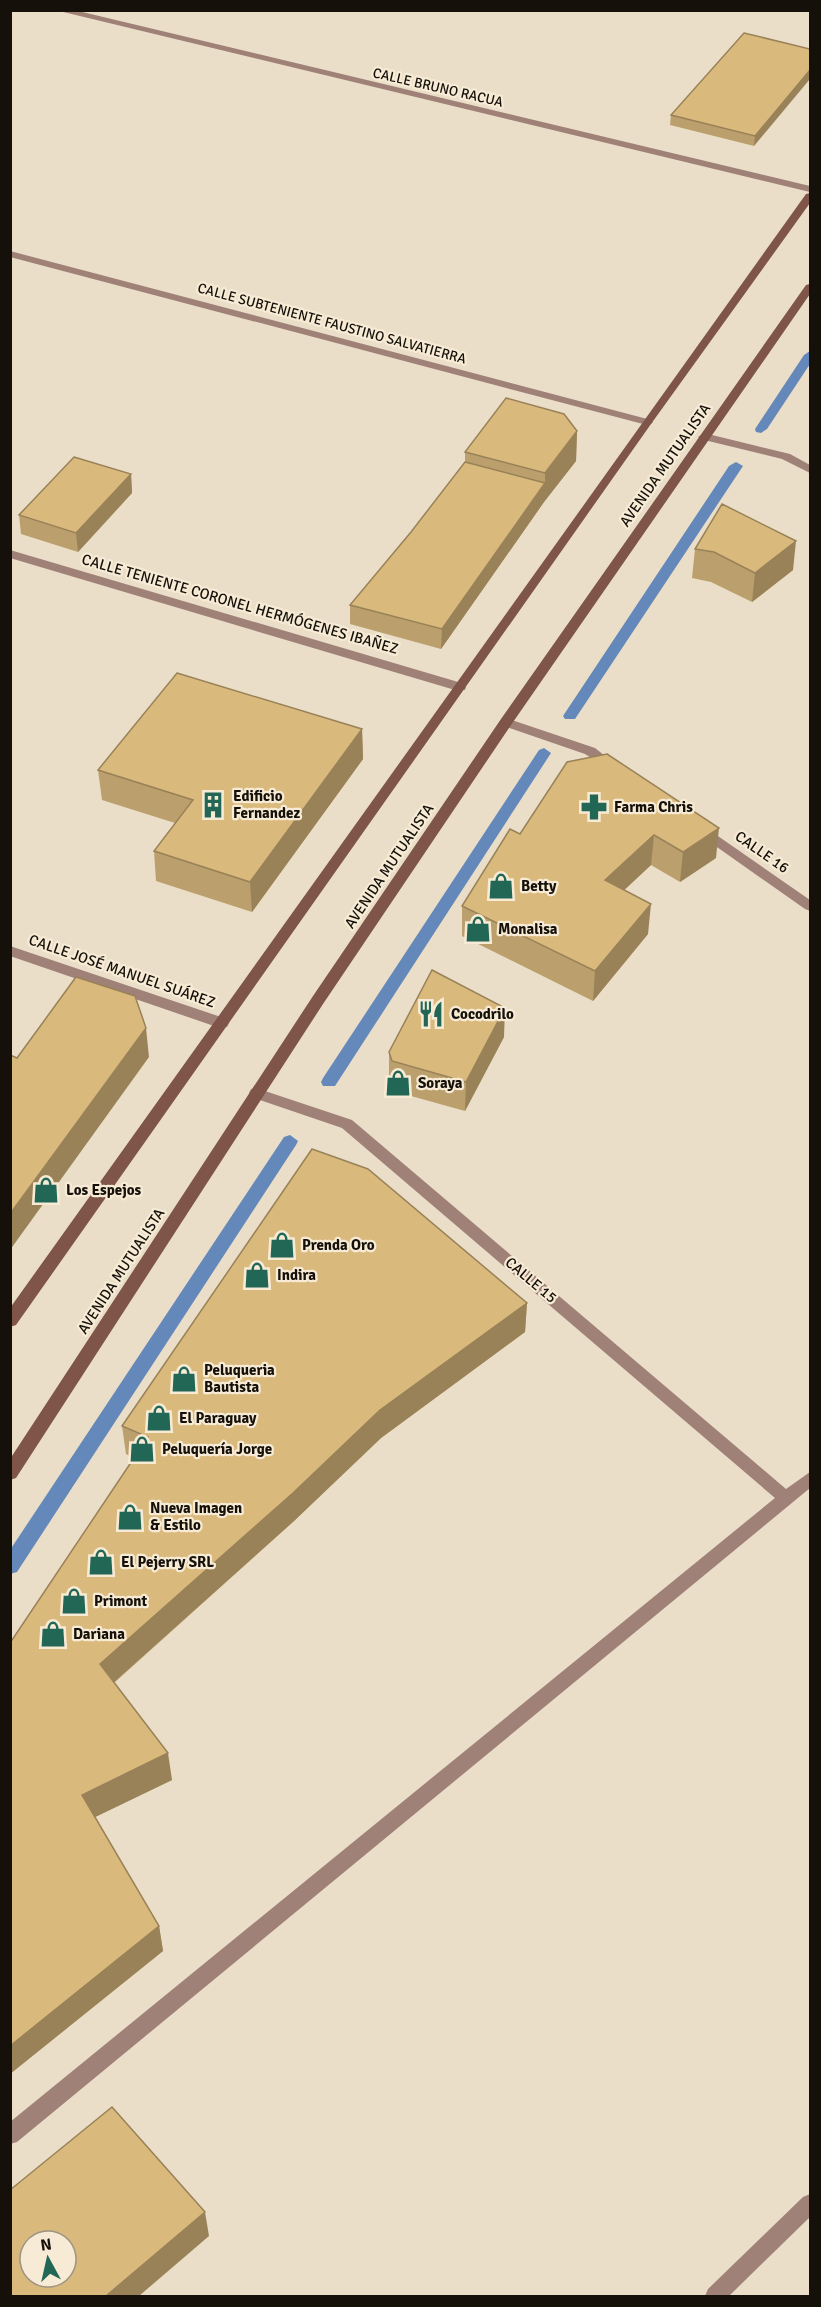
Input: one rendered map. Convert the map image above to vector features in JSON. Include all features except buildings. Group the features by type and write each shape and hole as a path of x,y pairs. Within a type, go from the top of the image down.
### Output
{"main road":[{"path":"10,1321 647,422 810,196"},
{"name":"AVENIDA MUTUALISTA","path":"10,1473 256,1093 506,722 810,287"}],"street":[{"name":"CALLE BRUNO RACUA","path":"60,10 810,189"},
{"name":"CALLE SUBTENIENTE FAUSTINO SALVATIERRA","path":"10,254 647,422"},
{"path":"704,437 786,456 810,470"},
{"name":"CALLE TENIENTE CORONEL HERMÓGENES IBAÑEZ","path":"10,554 460,687"},
{"path":"506,722 590,751 628,778"},
{"name":"CALLE 16","path":"686,819 810,906"},
{"name":"CALLE JOSÉ MANUEL SUÁREZ","path":"10,951 222,1023"},
{"name":"CALLE 15","path":"256,1093 347,1124 787,1499"},
{"path":"10,2135 810,1479"},
{"path":"715,2296 810,2204"}],"waterway":[{"path":"761,429 810,355"},
{"path":"570,716 736,466"},
{"path":"329,1082 544,753"},
{"path":"10,1566 290,1141"}],"place":[{"name":"Edificio Fernandez","path":"213,805"},
{"name":"Farma Chris","path":"594,807"},
{"name":"Betty","path":"501,886"},
{"name":"Monalisa","path":"478,929"},
{"name":"Cocodrilo","path":"431,1014"},
{"name":"Soraya","path":"398,1083"},
{"name":"Los Espejos","path":"46,1190"},
{"name":"Prenda Oro","path":"282,1245"},
{"name":"Indira","path":"257,1275"},
{"name":"Peluqueria Bautista","path":"184,1379"},
{"name":"El Paraguay","path":"159,1418"},
{"name":"Peluquería Jorge","path":"142,1449"},
{"name":"Nueva Imagen & Estilo","path":"130,1517"},
{"name":"El Pejerry SRL","path":"101,1562"},
{"name":"Primont","path":"74,1601"},
{"name":"Dariana","path":"53,1634"}]}
